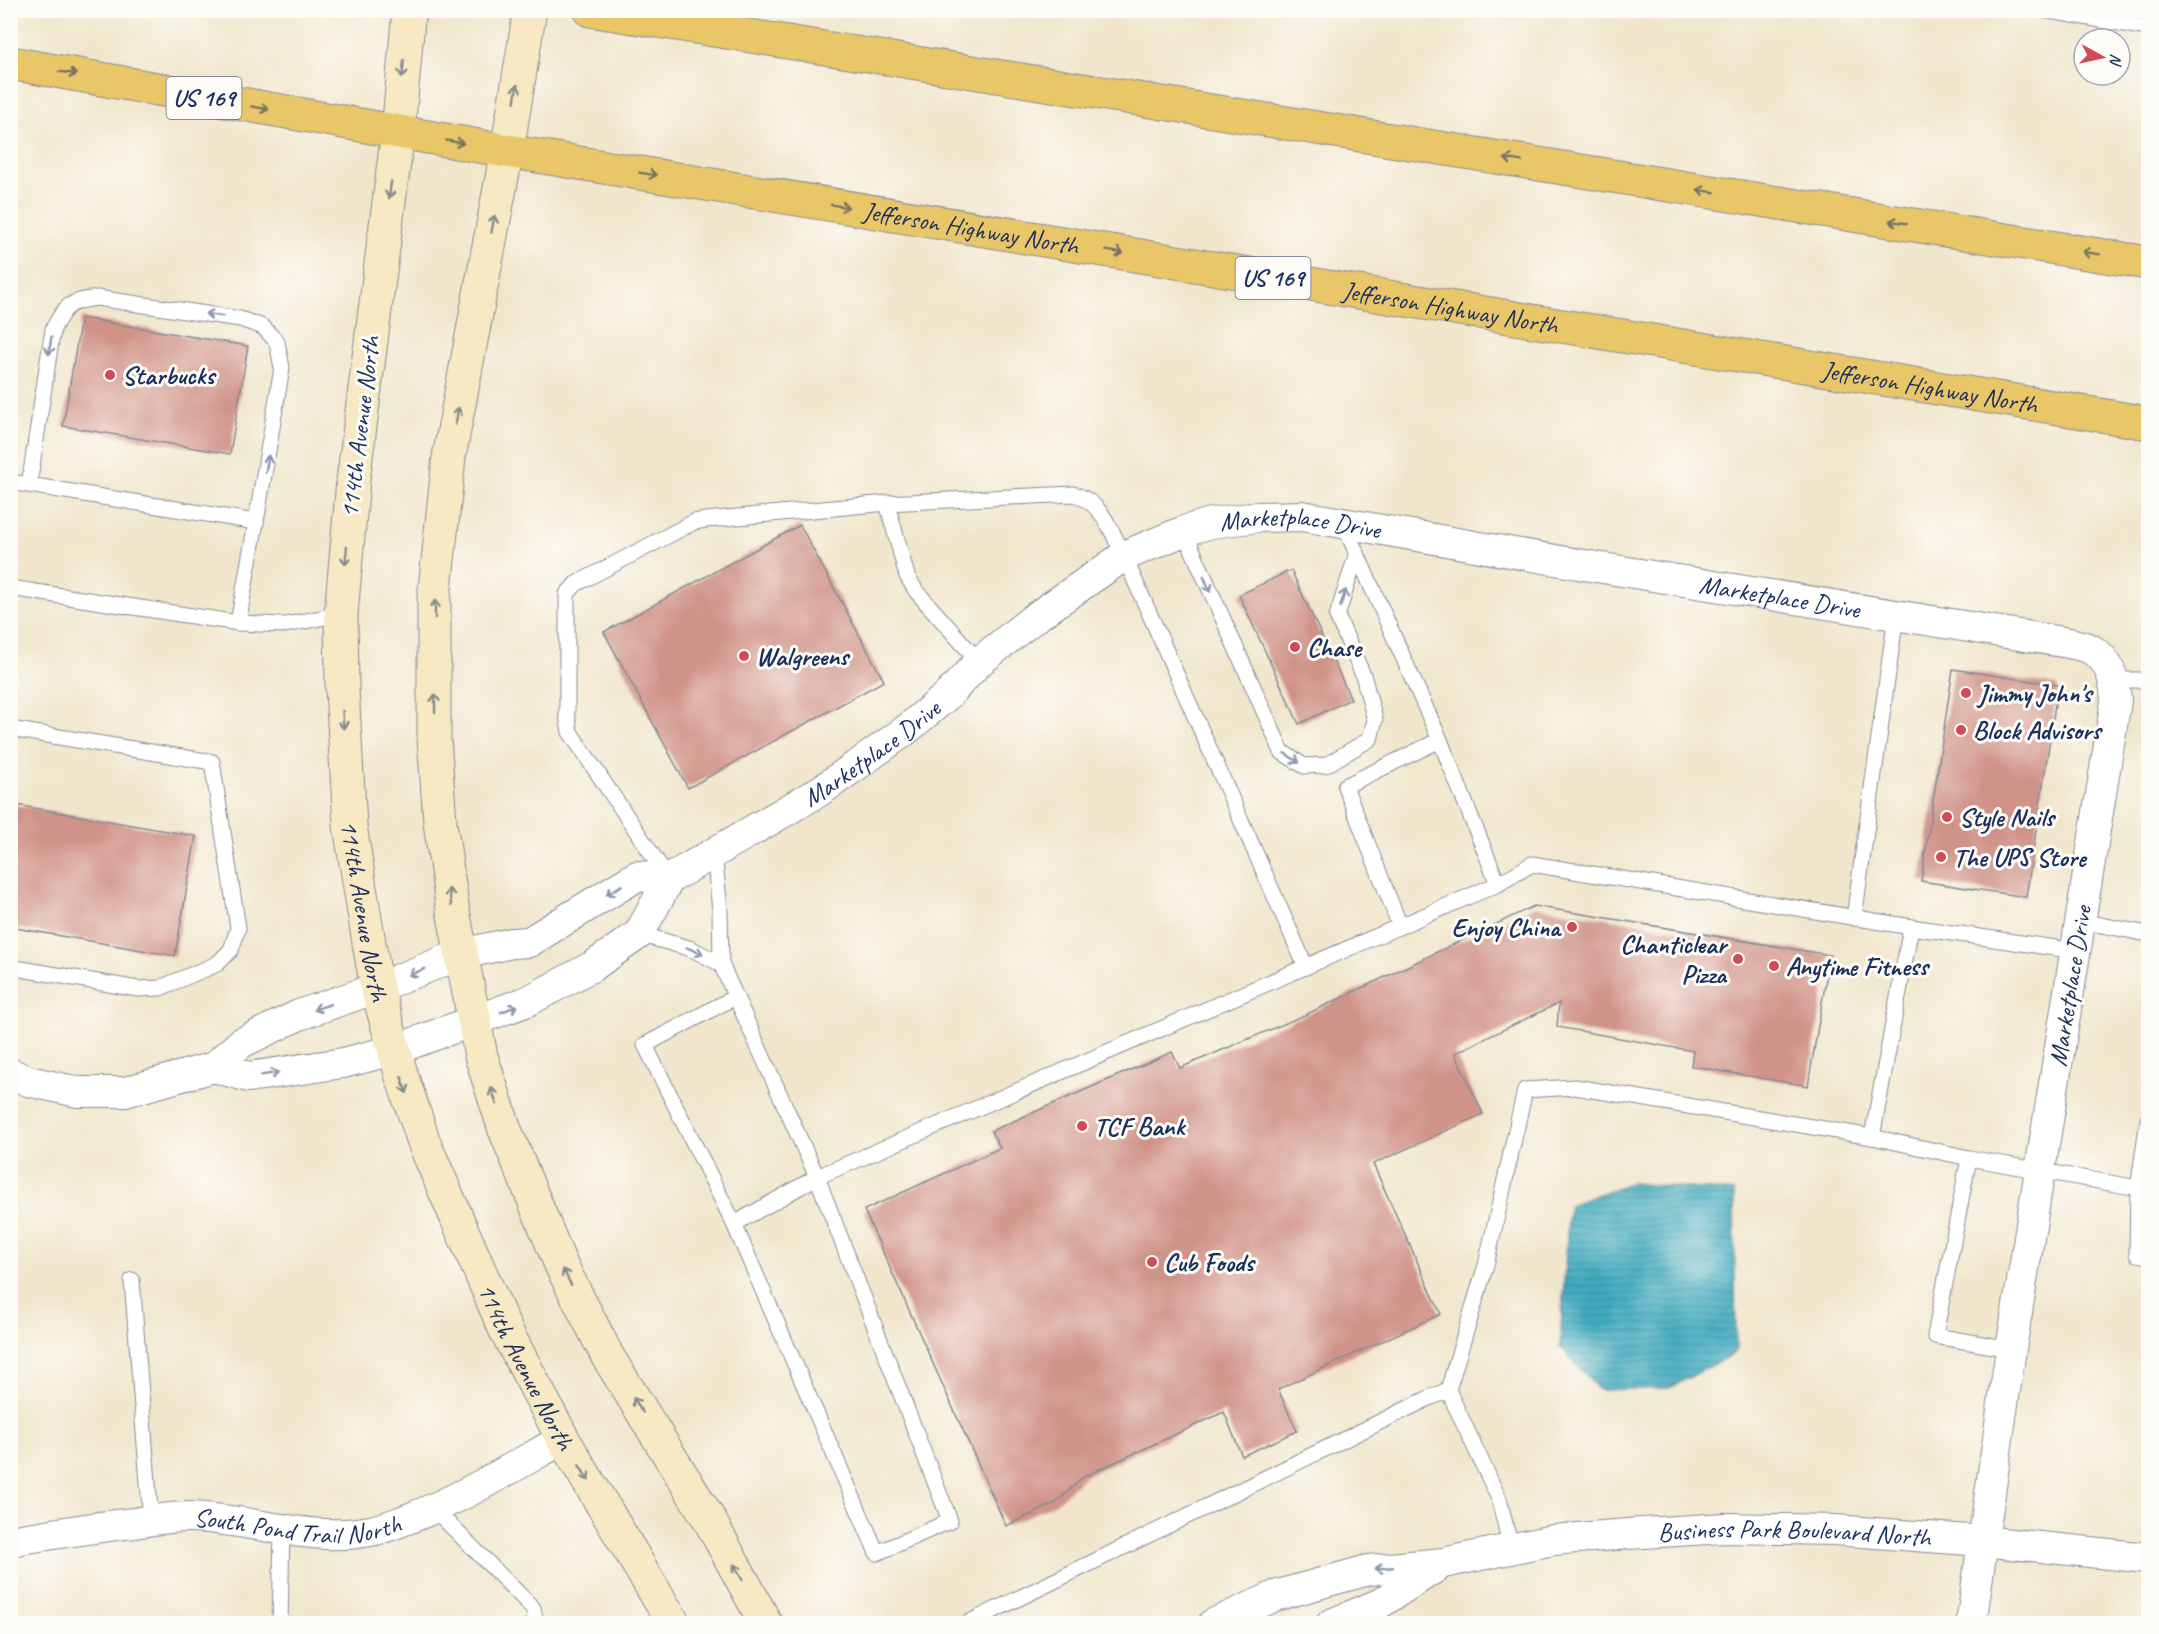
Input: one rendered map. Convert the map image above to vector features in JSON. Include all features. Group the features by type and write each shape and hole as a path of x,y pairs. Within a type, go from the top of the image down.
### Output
{"highway":[{"path":"590,10 2148,263"},
{"name":"US 169","path":"10,63 398,132"},
{"name":"Jefferson Highway North","path":"398,132 2148,423"}],"street":[{"name":"114th Avenue North","path":"409,10 398,132 352,481 341,614 342,688 350,826 377,988 394,1050 425,1145 505,1329 563,1439 674,1623"},
{"path":"530,10 507,151 449,457 434,598 434,738 440,822 452,905 481,1056 505,1130 561,1265 608,1357 709,1519 766,1623"},
{"name":"Marketplace Drive","path":"669,879 820,791 906,730 949,694 979,662 1066,595 1124,556 1184,531 1211,523 1258,517 1302,516 1344,525 2069,643 2092,650 2103,660 2115,680 2116,701 2040,1169 1971,1623"},
{"path":"10,1073 28,1081 78,1092 125,1092 214,1067 241,1043 299,1015 377,988 461,954 512,943 529,942 637,876 669,879 639,934 593,966 528,1001 394,1050 343,1063 249,1077 214,1067"},
{"name":"South Pond Trail North","path":"10,1542 90,1528 187,1517 219,1519 282,1530 354,1534 374,1531 434,1509 494,1480 563,1439"},
{"name":"Business Park Boulevard North","path":"1213,1623 1275,1596 1368,1570 1443,1563 1553,1540 1725,1528 1834,1530 1982,1541 2148,1558"},
{"name":"Business Park Boulevard North","path":"1331,1623 1379,1604 1443,1563"}],"lane":[{"path":"2044,10 2148,27"},
{"path":"29,485 53,329 63,309 79,300 97,298 240,319 263,327 277,342 282,368 238,623"},
{"path":"10,482 256,522"},
{"path":"669,879 570,732 567,715 567,594 576,584 694,522 887,503 1074,494 1084,497 1098,507 1124,556 1306,967"},
{"path":"887,503 907,576 916,591 979,662"},
{"path":"1344,525 1440,740 1498,884"},
{"path":"1184,531 1282,752 1304,766 1326,765 1370,739 1375,720 1364,675 1337,615 1357,553"},
{"path":"10,588 238,623 285,625 341,614"},
{"path":"1854,918 1896,615"},
{"path":"2115,680 2148,680"},
{"path":"10,729 212,762 238,927 231,950 217,964 160,988 138,989 10,967"},
{"path":"1400,926 1345,786 1440,740"},
{"path":"714,853 720,910 721,964 817,1177 950,1521 877,1552 734,1224 645,1045 735,997"},
{"path":"734,1224 817,1177 1498,884 1532,864 1854,918 2076,951"},
{"path":"2080,921 2148,934"},
{"path":"1872,1137 1911,927"},
{"path":"639,934 692,949 721,964"},
{"path":"1511,1548 1498,1499 1448,1390 1486,1265 1525,1090 1575,1087 1872,1137 1969,1158 2138,1188"},
{"path":"2148,1120 2138,1188 2137,1254 2148,1256"},
{"path":"1969,1158 1935,1336 2012,1349"},
{"path":"132,1280 150,1521"},
{"path":"966,1623 1448,1390"},
{"path":"434,1509 533,1608 536,1623"},
{"path":"280,1623 282,1530"}],"water":[{"path":"1630,1183 1734,1192 1736,1352 1670,1388 1599,1390 1560,1346 1569,1205"}],"building":[{"path":"81,318 248,346 230,454 63,426"},
{"name":"Walgreens","path":"800,525 884,681 688,788 604,632"},
{"name":"Chase","path":"1291,570 1351,699 1299,724 1239,595"},
{"path":"1953,669 2058,685 2026,897 1921,881"},
{"path":"10,804 196,836 175,956 10,927"},
{"name":"Cub Foods","path":"1534,906 1830,955 1808,1086 1691,1066 1693,1051 1557,1027 1559,1003 1455,1053 1483,1114 1373,1164 1441,1314 1278,1389 1297,1431 1242,1456 1224,1412 1083,1477 1056,1503 1006,1526 864,1210 1000,1148 991,1131 1172,1052 1180,1068 1305,1015"}],"place":[{"name":"Starbucks","path":"110,375"},
{"name":"Chase","path":"1295,647"},
{"name":"Walgreens","path":"744,656"},
{"name":"Jimmy John's","path":"1966,693"},
{"name":"Block Advisors","path":"1961,730"},
{"name":"Style Nails","path":"1947,817"},
{"name":"The UPS Store","path":"1941,857"},
{"name":"Enjoy China","path":"1572,927"},
{"name":"Chanticlear Pizza","path":"1738,959"},
{"name":"Anytime Fitness","path":"1774,966"},
{"name":"TCF Bank","path":"1082,1126"},
{"name":"Cub Foods","path":"1152,1262"}]}
